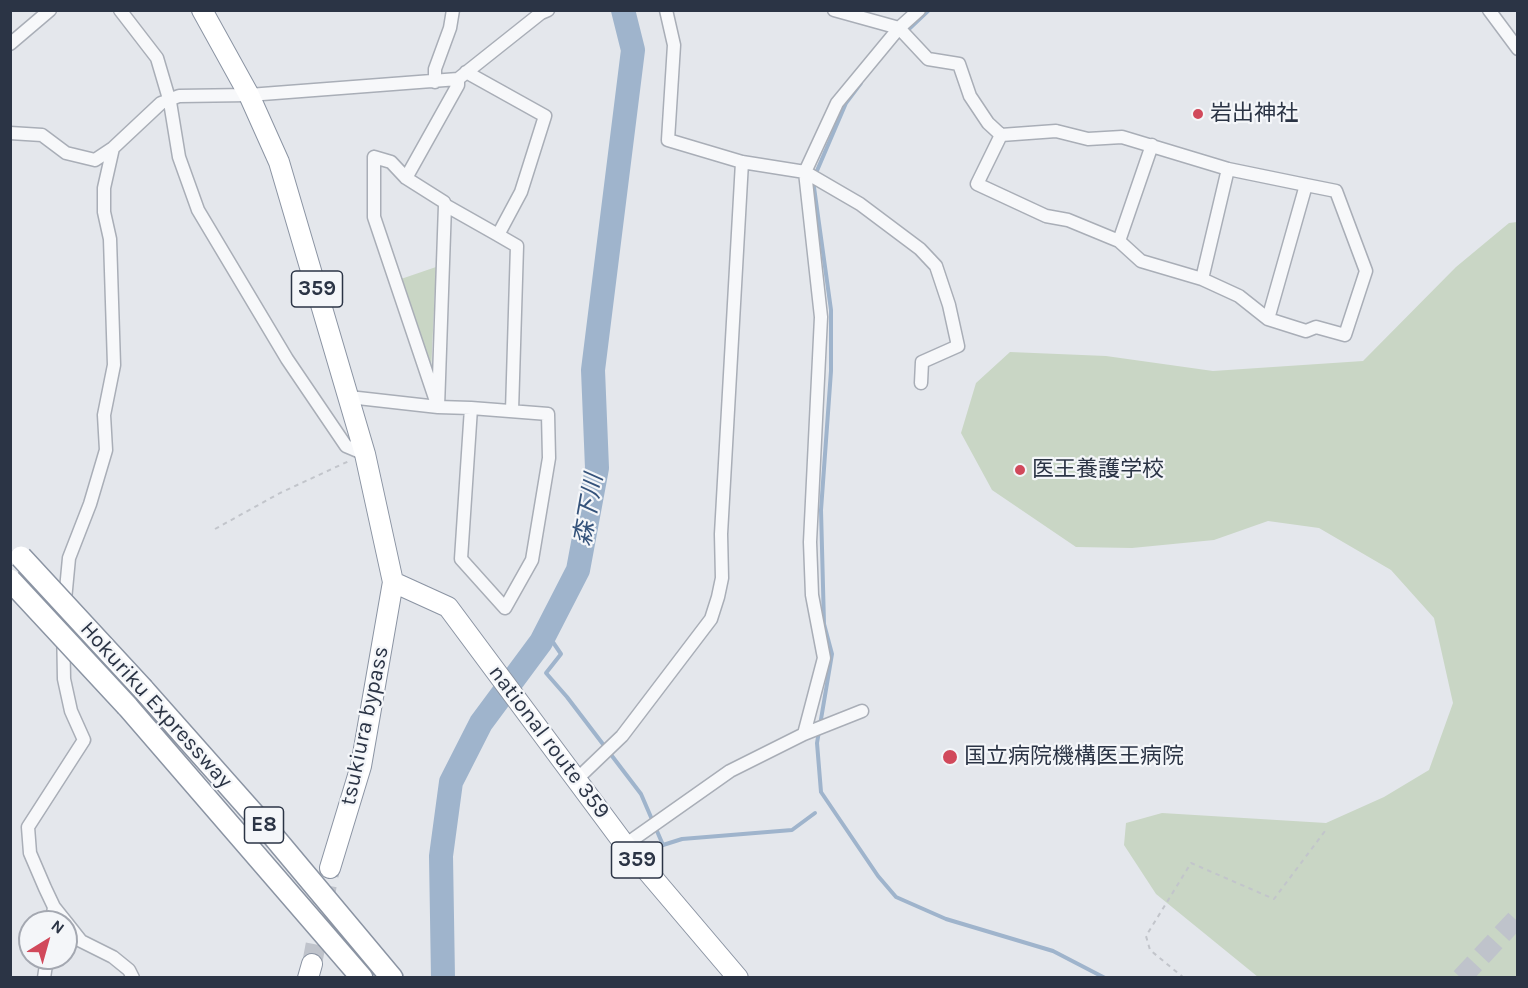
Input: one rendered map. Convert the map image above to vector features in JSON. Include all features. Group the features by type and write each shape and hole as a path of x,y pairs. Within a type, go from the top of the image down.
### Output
{"highway":[{"name":"359","path":"202,10 249,95 279,162 365,454 393,582"},
{"name":"Hokuriku Expressway","path":"16,552 143,689 269,831 386,971"},
{"name":"Hokuriku Expressway","path":"10,580 127,706 363,978"},
{"name":"national route 359","path":"393,582 448,607 625,845 738,978"},
{"name":"tsukiura bypass","path":"330,868 361,766 393,582"}],"street":[{"path":"10,44 50,10"},
{"path":"120,10 157,58 170,102 179,157 198,210 287,359 346,446 365,454"},
{"path":"435,82 435,69 450,28 453,10"},
{"path":"10,133 42,135 66,153 95,160 114,148 161,103 170,102 179,96 249,95 435,82 462,76 541,13 548,10"},
{"path":"666,10 674,45 668,140 742,162 811,176 877,217 920,249 936,266 949,304 958,346 922,362 921,383"},
{"path":"834,10 899,28 927,59 958,64 970,96 988,123 1000,135 1056,131 1088,139 1122,137 1228,169 1336,191 1366,271 1345,335 1316,327 1306,331 1268,319 1239,296 1202,279 1141,261 1119,241 1068,220 1046,216 977,184 1000,135"},
{"path":"809,732 824,658 812,595 810,542 821,317 811,176 837,103 899,28 919,10"},
{"path":"1489,10 1518,49"},
{"path":"406,178 462,76"},
{"path":"462,76 545,116 521,192 498,235"},
{"path":"1119,241 1152,145"},
{"path":"56,910 30,853 28,827 84,740 70,711 64,680 63,621 69,558 90,504 106,450 104,415 114,365 110,239 104,212 104,188 114,148"},
{"path":"438,407 374,217 374,157 392,162 406,178 444,202 445,205 517,246 512,411"},
{"path":"577,778 622,736 711,619 718,597 722,578 721,534 742,162"},
{"path":"1202,279 1228,169"},
{"path":"1268,319 1306,185"},
{"path":"438,407 445,205"},
{"path":"349,396 438,407 471,408 548,414 549,458 532,560 505,608 461,559 471,408"},
{"path":"625,845 730,771 809,732 862,711"},
{"path":"78,937 81,941 113,957 129,970 133,978"}],"path":[{"path":"215,529 280,493 365,454"},
{"path":"1184,978 1150,950 1146,936 1191,863 1274,899 1325,831"}],"green space":[{"path":"1517,222 1517,977 1258,977 1156,894 1124,845 1126,823 1162,813 1326,823 1384,797 1429,770 1453,703 1434,618 1391,570 1319,528 1268,521 1214,540 1132,548 1076,547 992,490 961,433 976,383 1010,352 1106,356 1213,371 1363,361 1456,267 1509,223"},
{"path":"436,267 431,372 401,279"}],"waterway":[{"name":"森下川","path":"443,978 441,856 451,782 481,723 541,642 578,570 597,468 593,370 633,50 623,10"},
{"path":"909,29 929,10"},
{"path":"861,83 846,103 813,180 831,310 831,371 821,510 824,624 832,654 817,743 821,792 878,876 896,897 946,919 1053,951 1105,978"},
{"path":"546,632 561,654 546,673 641,794 663,845 682,839 792,830 815,813"}],"tunnel":[{"path":"312,964 330,868"},
{"path":"1461,978 1518,917"}],"place":[{"name":"岩出神社","path":"1198,114"},
{"name":"医王養護学校","path":"1020,470"},
{"name":"国立病院機構医王病院","path":"950,757"}]}
